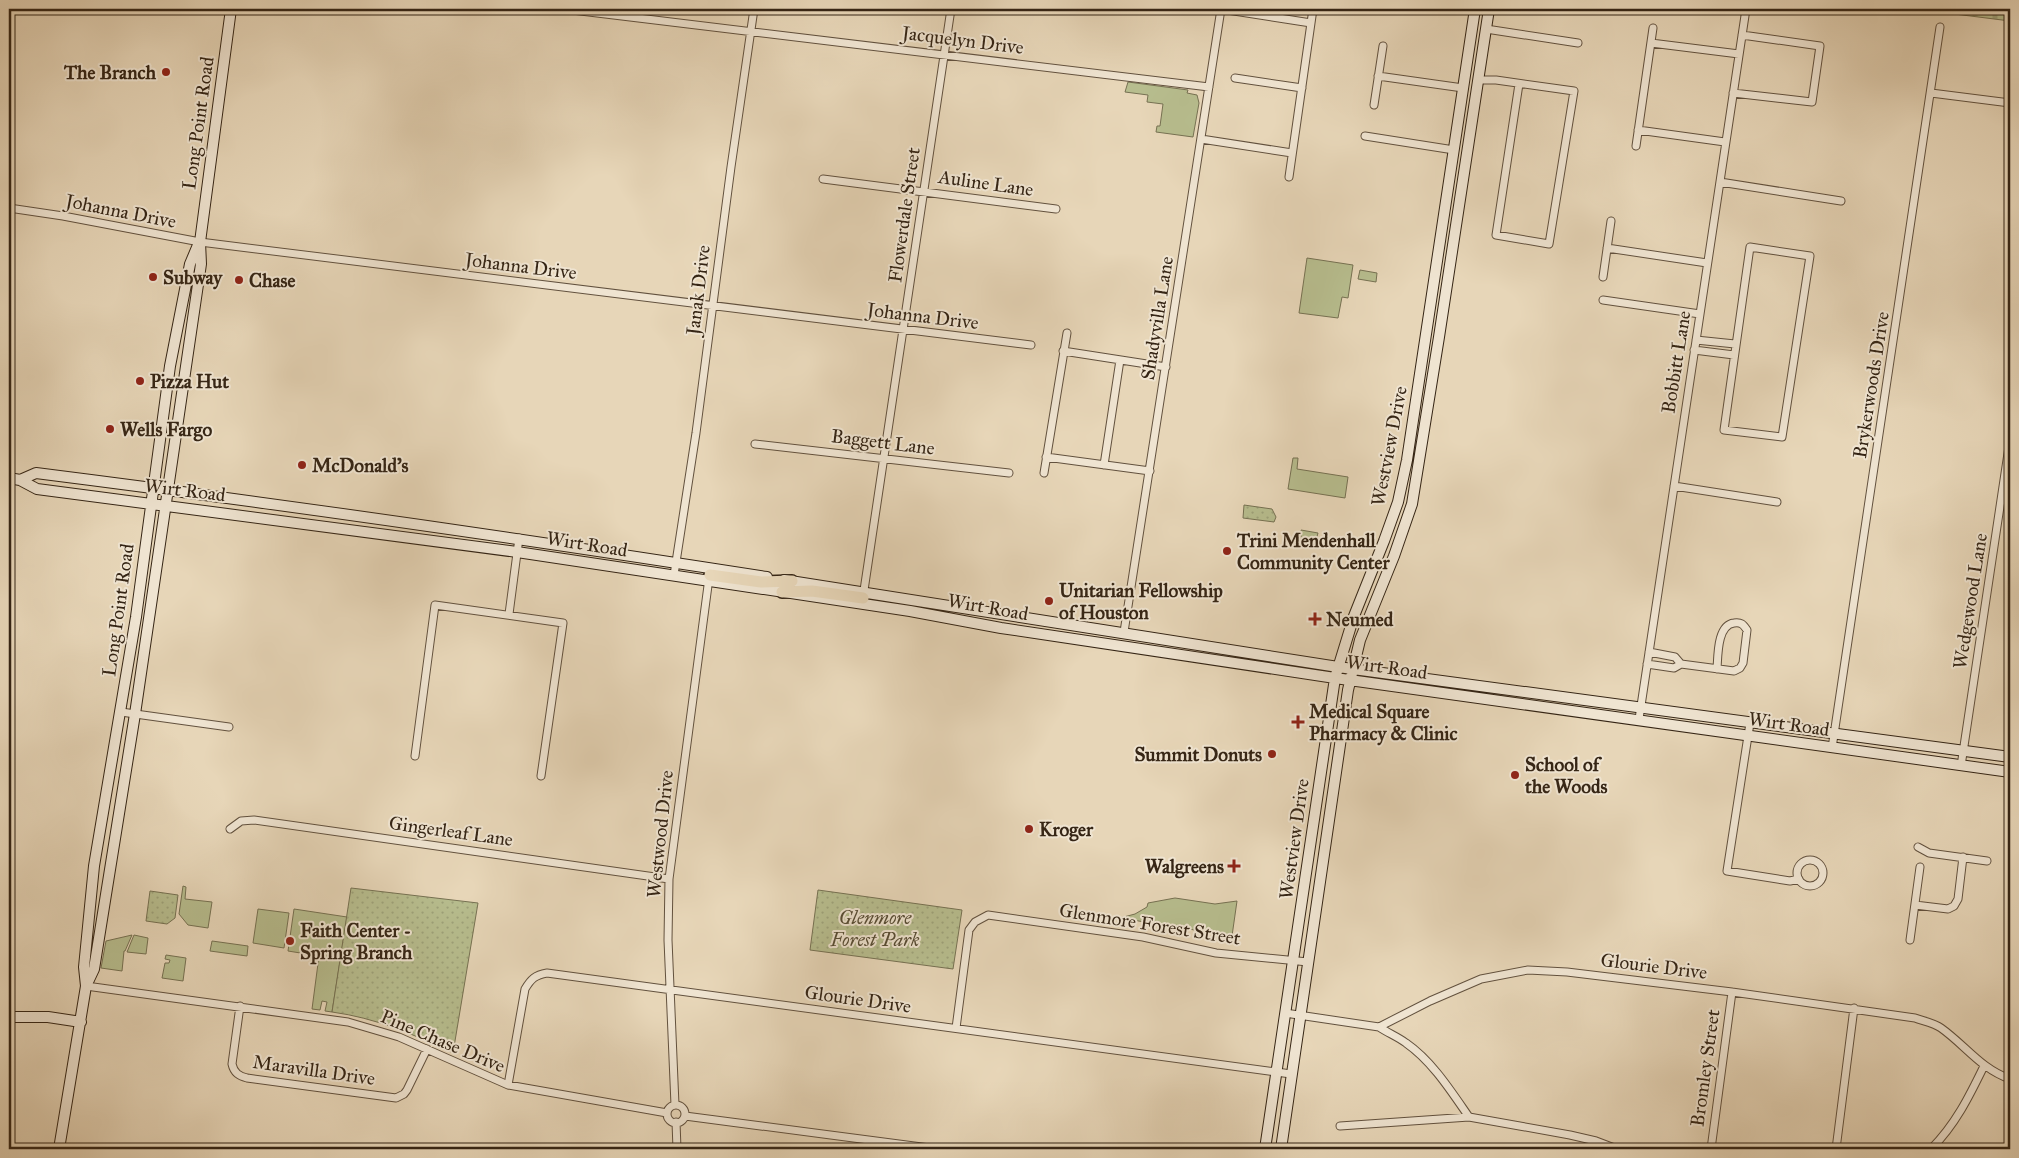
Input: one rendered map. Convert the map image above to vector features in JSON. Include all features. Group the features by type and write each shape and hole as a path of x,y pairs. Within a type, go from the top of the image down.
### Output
{"main road":[{"name":"Long Point Road","path":"86,986 94,969 136,714 201,264 200,242 231,9"},
{"name":"Westview Drive","path":"1265,1149 1335,678 1354,616 1398,502 1408,460 1475,9"},
{"name":"Westview Drive","path":"1281,1149 1350,680 1360,640 1412,504 1440,337 1488,9"},
{"path":"1450,173 1464,175"},
{"name":"Long Point Road","path":"60,1149 86,986 84,967 94,866 136,617 170,366 190,264 200,242"},
{"path":"1426,335 1440,337"},
{"name":"Wirt Road","path":"20,480 36,473 519,538 676,562 710,575 782,592"},
{"name":"Wirt Road","path":"9,478 20,480 37,489 518,552 674,575 710,575"},
{"path":"1398,502 1412,504"},
{"path":"343,529 345,514"},
{"path":"1384,541 1397,546"},
{"path":"710,575 762,582 792,582"},
{"name":"Wirt Road","path":"792,582 1001,628 1335,678 2010,772"},
{"path":"782,592 812,591 863,598"},
{"name":"Wirt Road","path":"863,598 1124,632 1338,667 1641,706 1750,723 2010,758"},
{"path":"110,772 116,774 116,781 122,793"},
{"path":"90,909 104,909"},
{"path":"9,1016 48,1017 81,1022"}],"street":[{"name":"Jacquelyn Drive","path":"564,9 1209,86"},
{"name":"Janak Drive","path":"674,575 696,433 754,9"},
{"name":"Flowerdale Street","path":"863,598 951,9"},
{"path":"1221,9 1311,23"},
{"name":"Shadyvilla Lane","path":"1124,632 1221,9"},
{"path":"1289,177 1313,9"},
{"name":"Bobbitt Lane","path":"1639,719 1746,9"},
{"name":"Brykerwoods Drive","path":"1832,748 1940,27"},
{"path":"1636,146 1653,28"},
{"path":"1486,29 1578,43"},
{"path":"1733,93 1812,102 1820,46 1742,35"},
{"path":"1651,43 1739,54"},
{"path":"1374,105 1383,46"},
{"path":"1378,76 1463,88"},
{"path":"1235,78 1302,88"},
{"path":"1478,80 1496,80 1574,92 1549,244 1496,235 1519,84"},
{"path":"1931,92 2010,102"},
{"path":"1638,130 1726,142"},
{"path":"1365,136 1454,150"},
{"path":"1201,139 1292,153"},
{"name":"Auline Lane","path":"823,179 1056,209"},
{"path":"1720,182 1841,201"},
{"name":"Johanna Drive","path":"9,208 63,216 200,242 1032,345"},
{"path":"1603,277 1611,221"},
{"path":"1750,247 1810,256 1782,437 1724,430 1734,355 1750,247"},
{"path":"1607,248 1708,263"},
{"path":"1603,300 1700,314"},
{"path":"1044,473 1066,333"},
{"path":"1696,340 1735,344"},
{"path":"1694,350 1734,355"},
{"path":"1063,351 1166,367"},
{"path":"1104,465 1120,360"},
{"name":"Wedgewood Lane","path":"1961,766 2010,440"},
{"name":"Baggett Lane","path":"754,444 1009,473"},
{"path":"1046,457 1150,471"},
{"path":"1674,486 1777,502"},
{"path":"509,614 519,538"},
{"name":"Westwood Drive","path":"675,1105 672,990 668,932 669,878 710,575"},
{"path":"416,756 435,605 563,622 541,776"},
{"path":"1649,652 1674,657 1682,664 1717,669 1734,671 1740,668 1743,663 1747,630 1743,624 1737,622 1730,624 1722,632 1717,669"},
{"path":"1647,664 1674,668 1682,664"},
{"path":"120,712 229,727"},
{"path":"1750,723 1727,872 1790,881 1798,879"},
{"name":"Gingerleaf Lane","path":"230,829 241,821 254,820 669,878"},
{"path":"1918,847 1929,853 1987,861"},
{"path":"1915,905 1948,909 1954,906 1958,899 1963,857"},
{"path":"1910,940 1920,867"},
{"name":"Glenmore Forest Street","path":"956,1028 969,930 975,922 988,916 1143,937 1216,953 1308,962"},
{"name":"Glourie Drive","path":"1379,1027 1430,1001 1481,979 1528,970 1567,972 1854,1008 1915,1018 1939,1027 1965,1047 1984,1066 2010,1079"},
{"name":"Glourie Drive","path":"508,1085 525,989 530,980 538,974 559,973 1291,1074"},
{"name":"Pine Chase Drive","path":"86,986 348,1022 399,1037 427,1048 508,1085 667,1113"},
{"name":"Bromley Street","path":"1711,1149 1732,992"},
{"name":"Maravilla Drive","path":"240,1006 232,1064 235,1072 243,1077 396,1098 407,1090 427,1048"},
{"path":"1836,1149 1854,1008"},
{"path":"1285,1013 1379,1027 1407,1044 1428,1063 1469,1117"},
{"path":"1931,1149 1947,1134 1968,1099 1984,1066"},
{"path":"675,1105 682,1107 685,1116 682,1121 676,1122 669,1119 667,1113 669,1108 675,1105"},
{"path":"685,1116 937,1149"},
{"path":"1340,1126 1469,1117 1570,1135 1596,1141 1617,1149"},
{"path":"676,1122 677,1149"}],"green space":[{"path":"1915,9 2010,9 2010,21"},
{"path":"1128,82 1188,90 1187,93 1197,95 1199,103 1193,137 1156,132 1157,126 1160,126 1163,104 1147,102 1148,95 1125,92"},
{"path":"1307,258 1353,265 1348,298 1342,297 1338,318 1299,313"},
{"path":"1360,270 1377,273 1376,282 1358,279"},
{"path":"1293,458 1298,458 1297,469 1348,477 1345,498 1288,489"},
{"path":"1244,505 1272,509 1276,517 1274,522 1243,518"},
{"path":"1301,530 1318,533 1315,544 1308,547 1301,544"},
{"path":"183,886 186,887 185,899 212,902 208,928 188,925 179,914"},
{"path":"351,888 478,903 453,1053 394,1028 364,1018 332,1012"},
{"name":"Glenmore Forest Park","path":"818,890 962,910 953,969 810,950"},
{"path":"150,891 178,895 175,918 167,924 146,921"},
{"path":"1175,898 1215,904 1237,901 1232,936 1120,918 1135,914 1147,907 1148,903"},
{"path":"258,909 289,913 284,948 253,943"},
{"path":"294,909 347,917 332,1012 325,1011 327,1002 322,1001 320,1010 312,1009 319,956 288,951"},
{"path":"132,935 124,951 122,971 101,968 106,941"},
{"path":"134,935 148,938 146,954 127,952"},
{"path":"212,941 248,946 247,956 210,951"},
{"path":"166,955 186,958 183,981 162,978 165,963 169,963 170,960 165,959"}],"place":[{"name":"The Branch","path":"166,72"},
{"name":"Subway","path":"153,277"},
{"name":"Chase","path":"239,280"},
{"name":"Pizza Hut","path":"140,381"},
{"name":"Wells Fargo","path":"110,429"},
{"name":"McDonald's","path":"302,465"},
{"name":"Trini Mendenhall Community Center","path":"1227,551"},
{"name":"Unitarian Fellowship of Houston","path":"1049,601"},
{"name":"Neumed","path":"1315,619"},
{"name":"Medical Square Pharmacy & Clinic","path":"1298,722"},
{"name":"Summit Donuts","path":"1272,754"},
{"name":"School of the Woods","path":"1515,775"},
{"name":"Kroger","path":"1029,829"},
{"name":"Walgreens","path":"1234,866"},
{"name":"Faith Center - Spring Branch","path":"290,941"}]}
